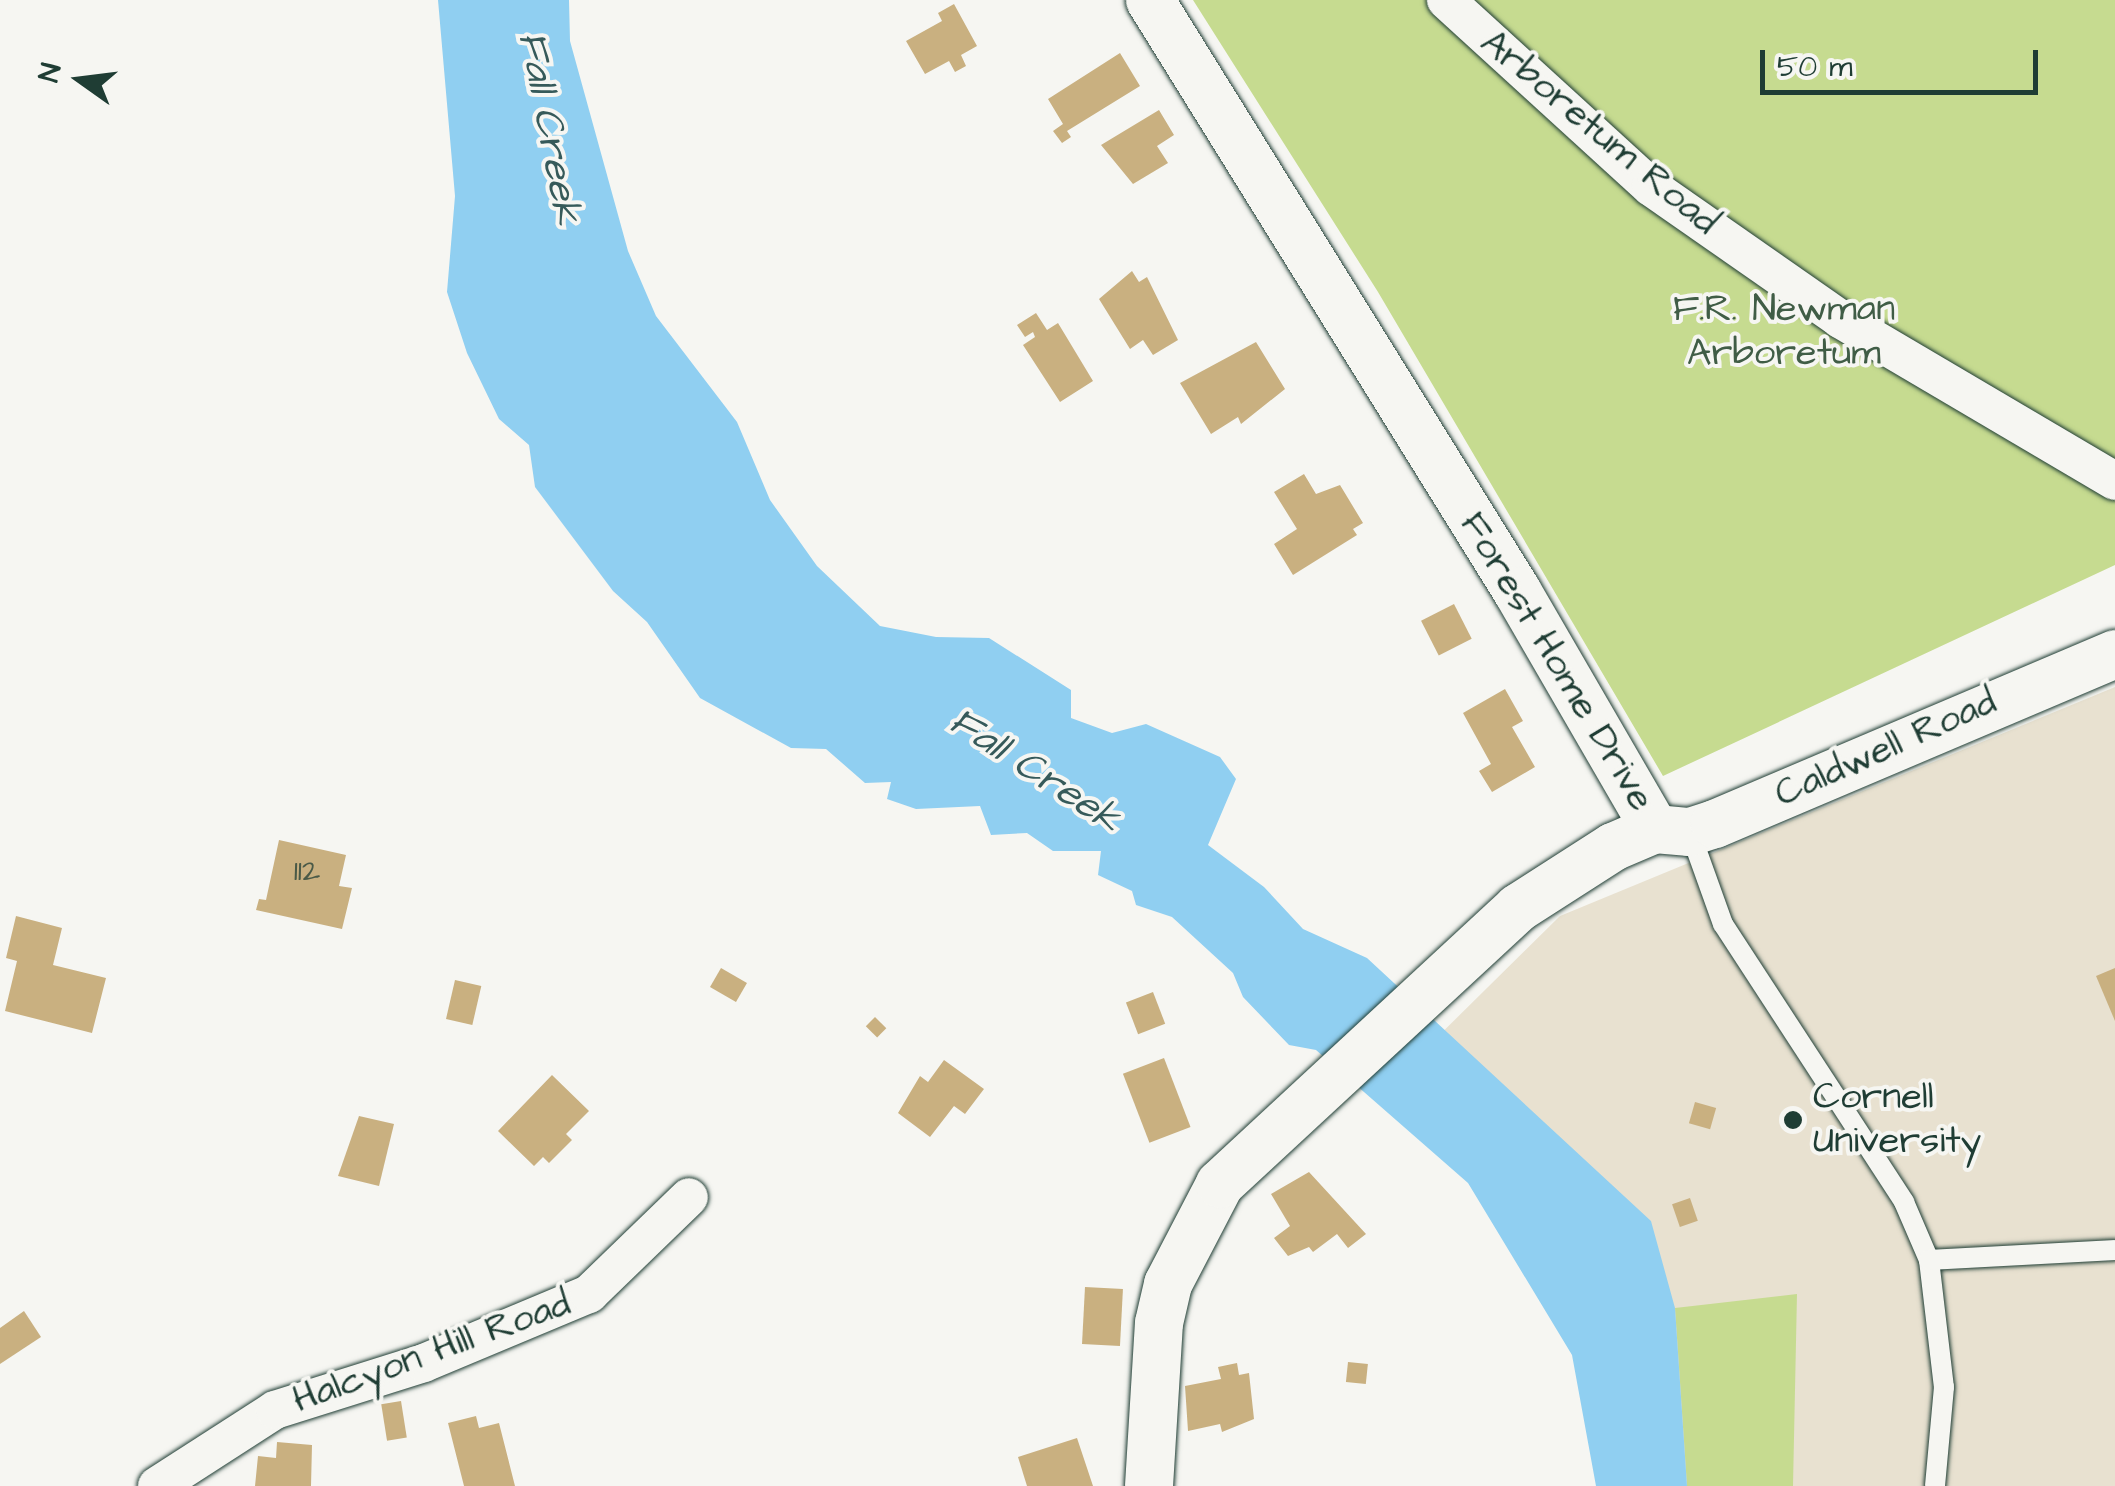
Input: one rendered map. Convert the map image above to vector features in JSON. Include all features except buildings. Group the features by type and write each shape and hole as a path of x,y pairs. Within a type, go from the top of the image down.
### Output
{"street":[{"name":"Forest Home Drive","path":"1149,1486 1159,1323 1188,1236 1220,1184 1490,934 1561,877 1672,831 1517,590 1150,0"},
{"name":"Arboretum Road","path":"1446,0 1651,187 1840,319 2115,481"},
{"name":"Caldwell Road","path":"1672,831 2115,654"},
{"name":"Halcyon Hill Road","path":"157,1486 275,1410 424,1363 590,1294 689,1197"}],"lane":[{"path":"1672,831 1723,924 1893,1185 1929,1260 1944,1387 1936,1486"},
{"path":"1929,1260 2115,1250"}],"shaded area":[{"name":"Cornell University","path":"2115,687 2115,1486 1631,1486 1604,1320 1410,1064 1560,916"}],"green space":[{"name":"F.R. Newman Arboretum","path":"1193,0 2115,0 2115,565 1663,776 1378,292"},
{"path":"1797,1294 1793,1486 1687,1486 1675,1308"}],"water":[{"name":"Fall Creek","path":"438,0 569,0 570,41 628,251 656,316 737,422 770,500 817,566 880,626 936,637 989,638 1071,690 1071,718 1112,733 1146,724 1220,757 1236,779 1208,845 1264,887 1303,929 1367,958 1651,1221 1675,1308 1687,1486 1596,1486 1572,1355 1468,1183 1316,1050 1289,1045 1243,997 1233,973 1172,917 1136,905 1132,891 1098,875 1101,851 1053,851 1027,833 991,835 980,806 916,809 887,799 891,782 865,783 826,749 791,748 700,698 647,622 613,591 535,487 529,445 499,419 467,353 447,292 455,196"}],"place":[{"name":"Cornell University","path":"1793,1120"}]}
